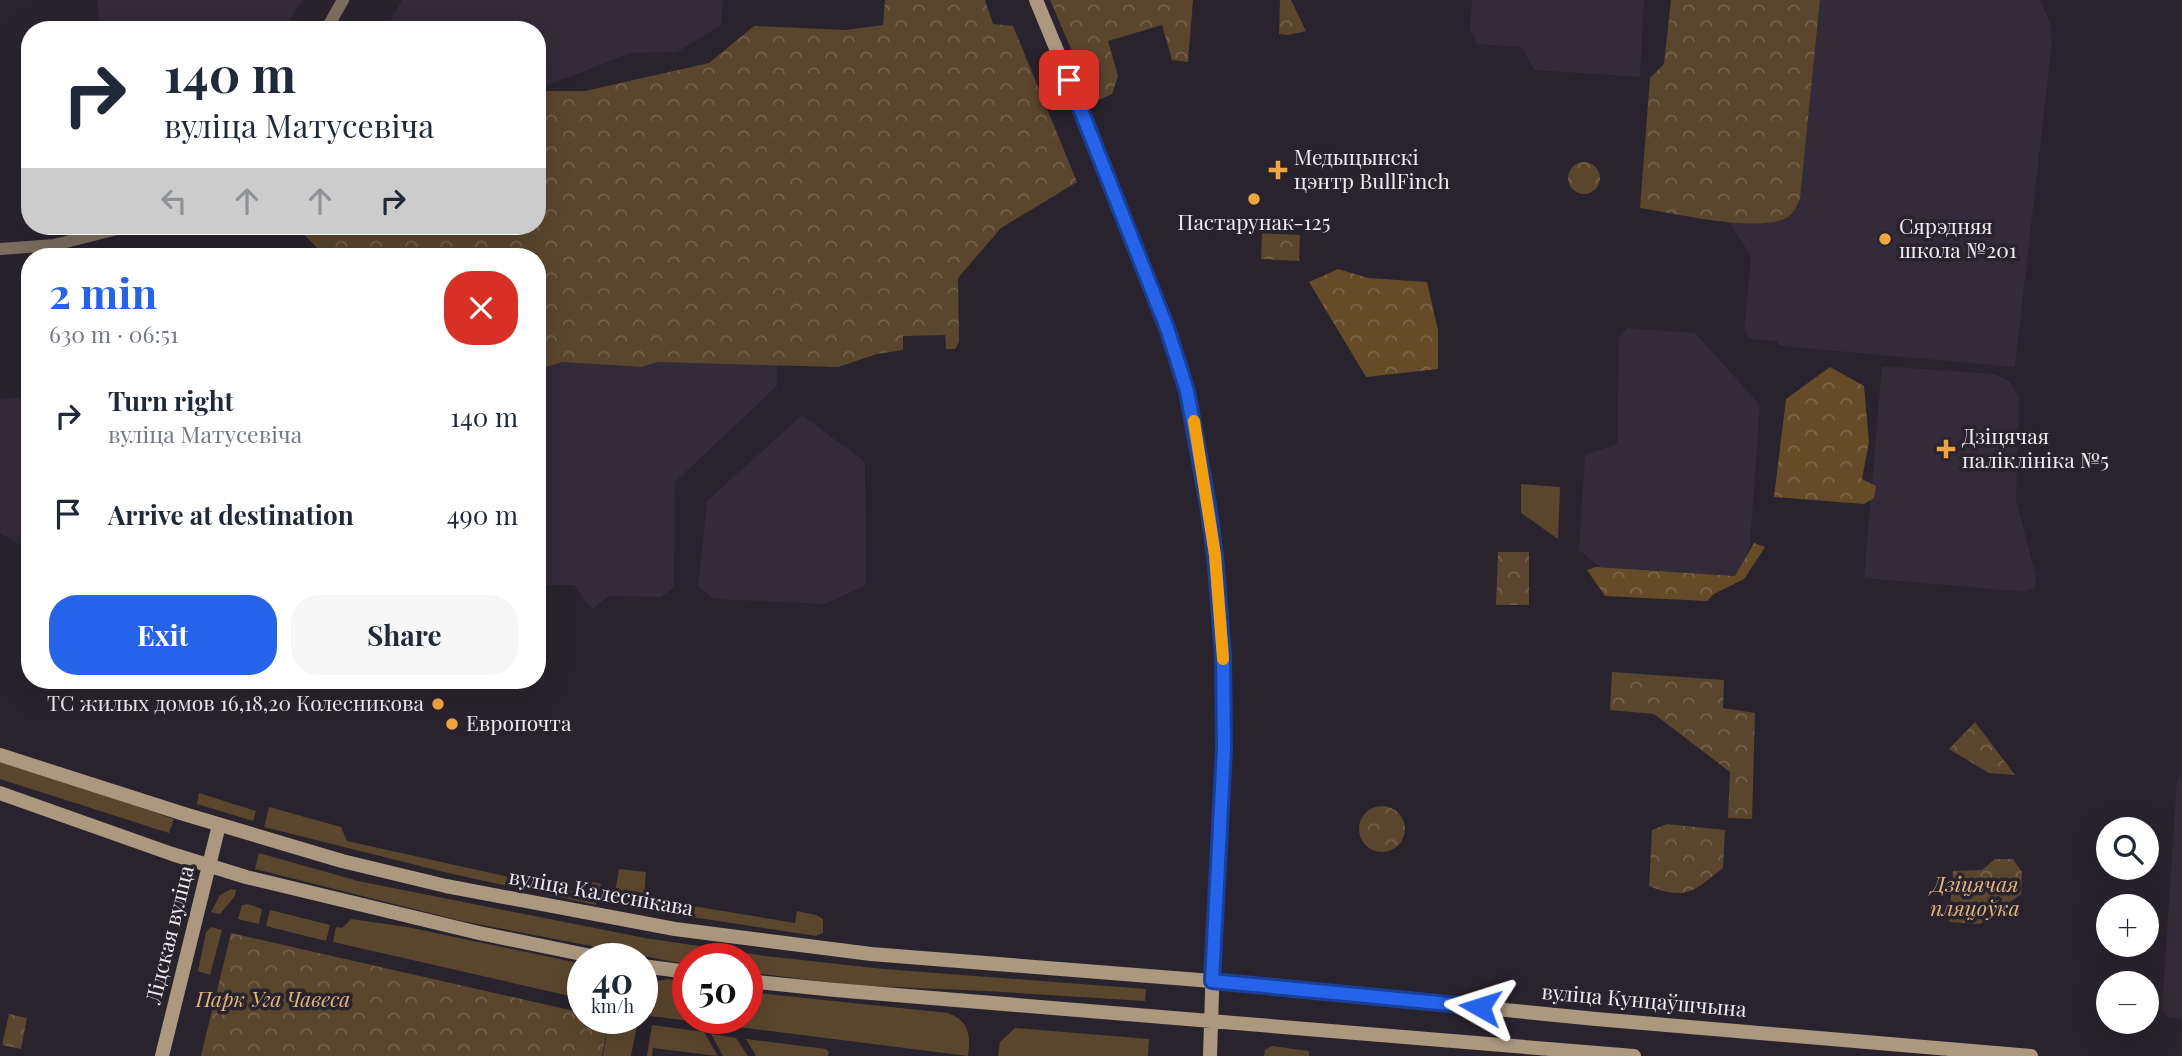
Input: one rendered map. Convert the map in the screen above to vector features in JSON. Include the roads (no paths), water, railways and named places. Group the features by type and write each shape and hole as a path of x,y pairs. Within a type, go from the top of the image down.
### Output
{"main road":[{"path":"1036,0 1167,328 1190,402 1208,505 1215,555 1223,668 1224,748 1210,1056"},
{"name":"вуліца Калеснікава","path":"0,755 342,861 446,886 675,929 871,954 1212,981"},
{"path":"0,793 208,866 326,897 567,951"},
{"name":"Лідская вуліца","path":"162,1056 219,825"},
{"name":"вуліца Кунцаўшчына","path":"1212,981 1595,1019 2031,1056"},
{"path":"763,983 1634,1056"}],"street":[{"path":"331,21 343,0"},
{"path":"0,249 54,244 92,235"}],"place":[{"name":"Медыцынскі цэнтр BullFinch","path":"1278,170"},
{"name":"Пастарунак-125","path":"1254,199"},
{"name":"Сярэдняя школа №201","path":"1885,239"},
{"name":"Дзіцячая паліклініка №5","path":"1946,449"},
{"name":"ТС жилых домов 16,18,20 Колесникова","path":"438,704"},
{"name":"Европочта","path":"452,724"}],"park label":[{"name":"Дзіцячая пляцоўка","path":"1975,897"},
{"name":"Парк Уга Чавеса","path":"273,1000"}]}
